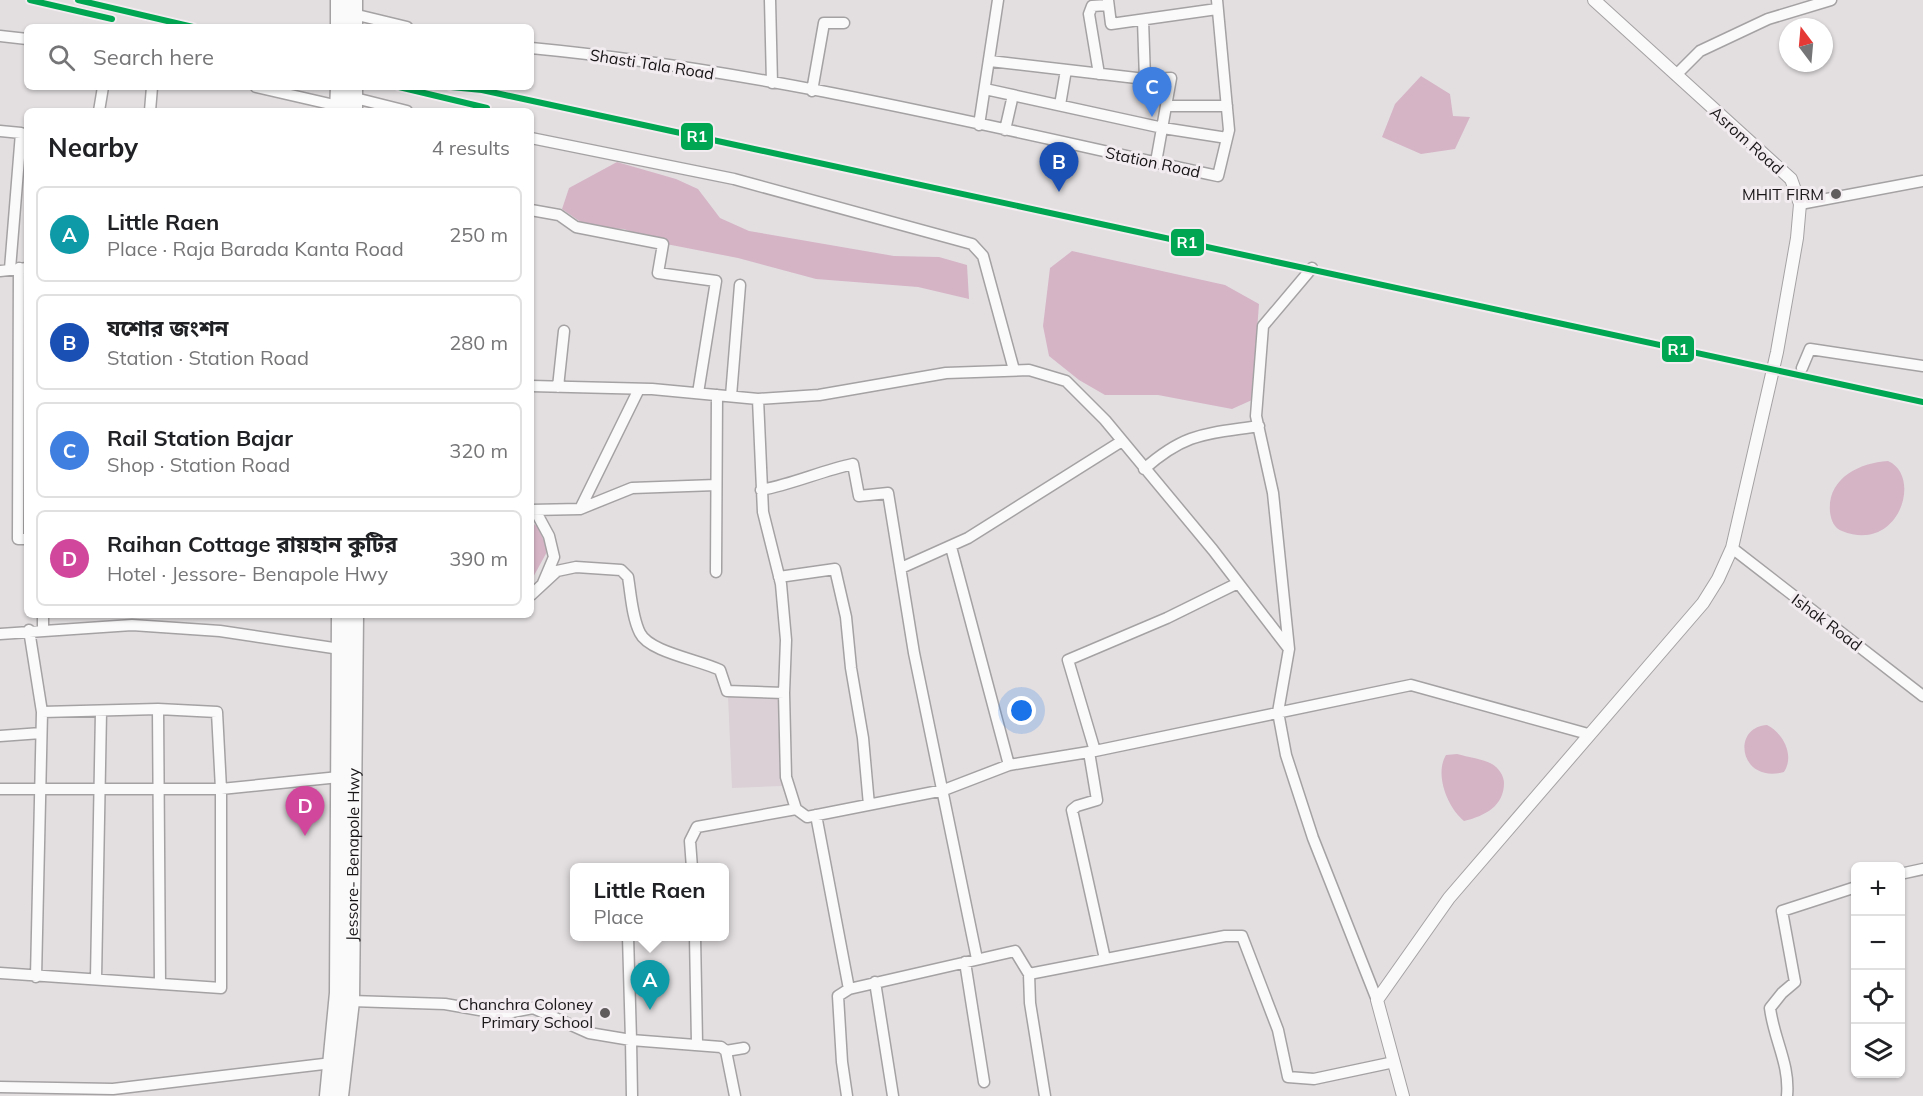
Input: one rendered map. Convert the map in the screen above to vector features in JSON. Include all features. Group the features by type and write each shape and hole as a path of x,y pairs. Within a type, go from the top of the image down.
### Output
{"highway":[{"name":"Jessore- Benapole Hwy","path":"328,1096 339,958 340,618"},
{"name":"Jessore- Benapole Hwy","path":"340,1096 351,1001 355,618"}],"street":[{"path":"770,0 772,83"},
{"path":"980,125 998,0"},
{"name":"Asrom Road","path":"1377,1000 1449,898 1703,603 1718,579 1732,548 1775,360 1797,238 1800,204 1791,179 1594,0"},
{"path":"1676,75 1700,51 1768,19 1831,0"},
{"path":"1099,74 1089,14 1092,6 1108,3 1111,24 1143,20 1217,4"},
{"name":"Station Road","path":"772,83 1218,176 1230,129 1217,4"},
{"path":"347,13 394,24"},
{"path":"1143,20 1145,79"},
{"path":"812,91 824,23 844,23"},
{"path":"0,36 24,39"},
{"name":"Shasti Tala Road","path":"534,48 598,54 772,83"},
{"path":"990,61 1145,79 1171,78 1156,162"},
{"path":"1060,105 1066,70"},
{"path":"985,89 1163,128 1227,138"},
{"path":"100,108 102,90"},
{"path":"150,108 152,90"},
{"path":"275,90 389,108"},
{"path":"1005,130 1013,95"},
{"path":"1167,106 1227,106"},
{"path":"0,131 21,133 14,269 18,539 24,539"},
{"path":"534,139 734,178 972,244 983,256 1014,370"},
{"path":"1800,204 1923,181"},
{"path":"534,211 559,215 576,226 663,244 658,273 716,281 698,393"},
{"path":"1312,268 1263,326 1256,416 1273,494 1289,649 1278,712 1286,755 1313,838 1377,1000 1403,1096"},
{"path":"731,396 740,285"},
{"path":"558,387 564,332"},
{"path":"1802,368 1810,349 1923,366"},
{"path":"534,386 639,389 758,399 819,395 946,373 1029,370 1066,381 1122,441 1289,649"},
{"path":"580,509 639,389"},
{"path":"716,572 717,395"},
{"path":"758,399 763,512 779,576 786,640 784,693 786,777 796,809 807,817 944,790 1009,765 1092,751 1411,685 1588,734"},
{"path":"1144,469 1167,449 1181,441 1197,436 1258,426"},
{"path":"901,568 951,548 1122,441"},
{"path":"761,490 786,486 817,472 853,464 859,496 888,493 914,653 977,959"},
{"path":"534,511 580,509 632,488 716,485"},
{"path":"534,513 549,536 554,556 543,584"},
{"path":"951,548 1009,765"},
{"name":"Ishak Road","path":"1732,548 1923,696"},
{"path":"534,592 557,571 576,567 621,570 628,577 641,635 657,648 700,661 720,670 727,691 784,693"},
{"path":"779,576 835,569 846,617 851,668 863,738 869,805"},
{"path":"1105,959 1072,810 1097,800 1092,751 1068,660 1167,618 1238,583"},
{"path":"43,618 43,630"},
{"path":"0,634 29,630 132,625 220,631 340,649"},
{"path":"29,630 42,712 36,977"},
{"path":"0,973 221,988 221,789 217,712 158,709 42,712"},
{"path":"158,709 160,984"},
{"path":"96,978 101,788 100,712"},
{"path":"0,736 41,733"},
{"path":"0,789 221,789 339,777"},
{"path":"692,863 690,841 698,826 796,809"},
{"path":"816,815 849,988"},
{"path":"1905,873 1923,869"},
{"path":"1787,1096 1789,1077 1775,1036 1770,1008 1795,982 1782,911 1851,889"},
{"path":"1029,974 1225,936 1242,936 1278,1030 1288,1077 1314,1079 1394,1062"},
{"path":"628,941 632,1096"},
{"path":"695,941 697,1043"},
{"path":"847,1096 842,1062 838,996 849,988 1015,951 1029,974 1030,1003 1045,1096"},
{"path":"965,962 984,1082"},
{"path":"876,982 893,1096"},
{"path":"351,1001 446,1004 502,1014 533,1008 589,1033 631,1040 697,1043 721,1047 726,1051 735,1096"},
{"path":"726,1051 744,1048"},
{"path":"0,1087 113,1089 332,1063"}],"shaded area":[{"path":"1421,76 1450,94 1453,116 1470,117 1455,149 1421,154 1382,137 1395,104"},
{"path":"617,162 676,179 698,189 720,218 749,231 894,256 939,257 967,265 969,299 918,287 816,279 738,258 661,243 624,229 588,227 562,209 569,188"},
{"path":"1072,251 1225,285 1259,304 1252,400 1232,409 1158,395 1105,395 1079,380 1049,356 1043,326 1050,268"},
{"path":"1888,461 1898,469 1904,482 1904,496 1900,510 1891,523 1878,532 1862,535 1839,530 1831,518 1830,500 1839,482 1856,469"},
{"path":"534,524 538,527 548,550 534,576"},
{"path":"779,693 782,786 732,788 728,696"},
{"path":"1767,725 1778,733 1786,745 1788,759 1784,772 1769,774 1757,770 1749,763 1745,754 1748,735 1756,728"},
{"path":"1457,754 1492,764 1499,770 1504,780 1501,798 1497,804 1486,813 1464,821 1448,800 1442,781 1446,755"}],"transit line":[{"name":"R1","path":"30,0 112,19"},
{"name":"R1","path":"78,0 180,24"},
{"name":"R1","path":"412,90 487,108"},
{"name":"R1","path":"482,90 1923,402"}],"place":[{"name":"Rail Station Bajar","path":"1152,117"},
{"name":"যশোর জংশন","path":"1059,192"},
{"name":"MHIT FIRM","path":"1836,194"},
{"name":"Raihan Cottage রায়হান কুটির","path":"305,836"},
{"name":"Little Raen","path":"650,1010"},
{"name":"Chanchra Coloney Primary School","path":"605,1013"}]}
